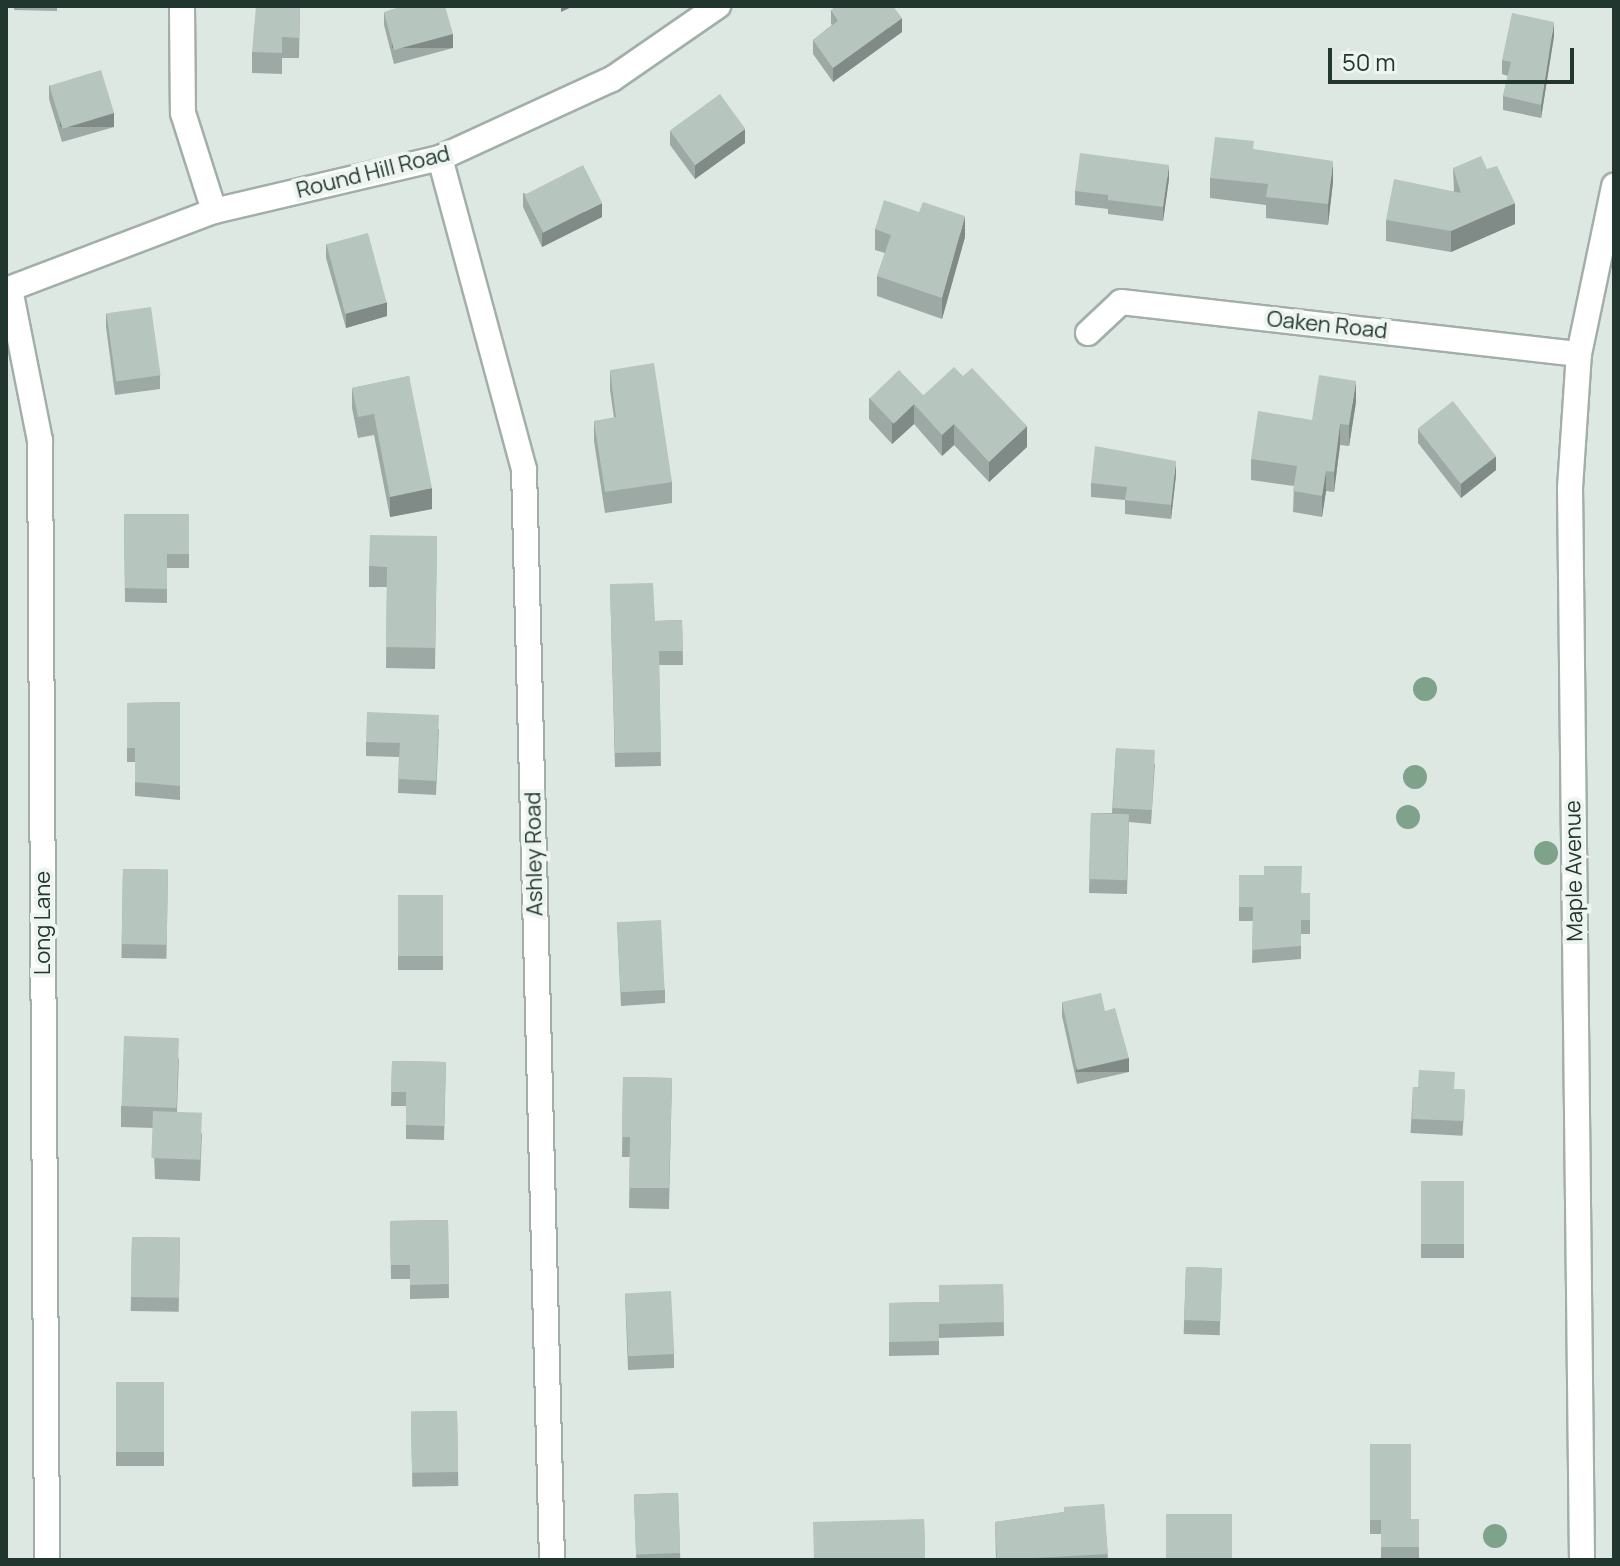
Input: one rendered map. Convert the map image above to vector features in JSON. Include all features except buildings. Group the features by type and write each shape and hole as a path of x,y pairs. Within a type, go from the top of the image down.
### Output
{"street":[{"path":"182,6 183,113 214,211"},
{"name":"Round Hill Road","path":"8,289 214,211 440,158 612,79 718,6"},
{"name":"Ashley Road","path":"440,158 524,469 552,1560"},
{"name":"Maple Avenue","path":"1582,1560 1570,488 1579,354 1614,186"},
{"name":"Long Lane","path":"8,289 40,440 47,1560"},
{"name":"Oaken Road","path":"1088,333 1121,302 1579,354"}]}
